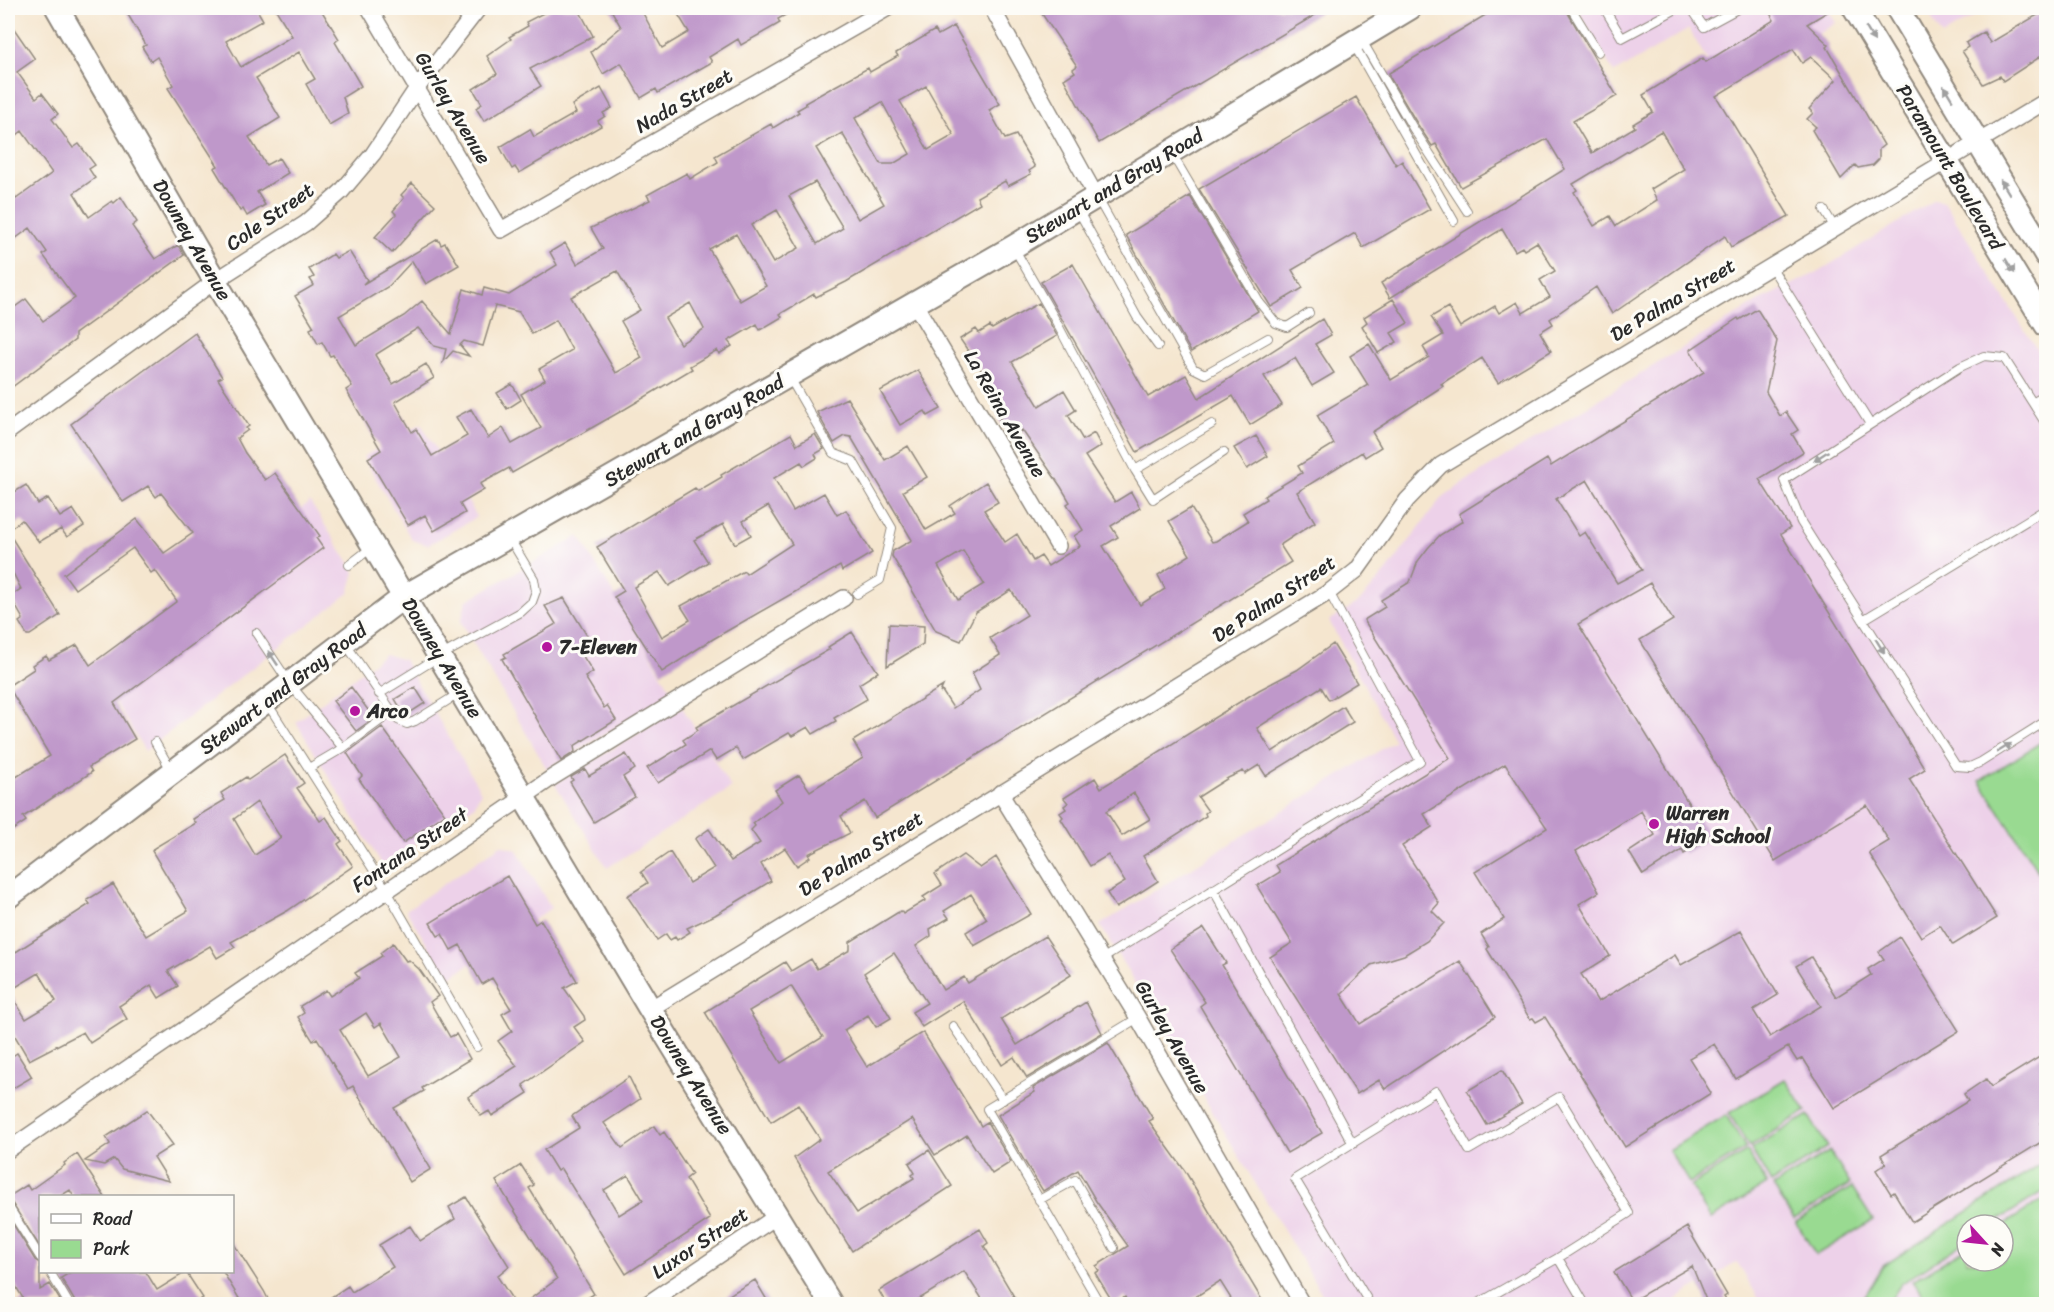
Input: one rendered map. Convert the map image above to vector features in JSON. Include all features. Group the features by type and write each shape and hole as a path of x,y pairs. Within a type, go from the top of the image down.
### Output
{"main road":[{"name":"Downey Avenue","path":"57,8 215,281 375,545 650,1009 831,1305"},
{"name":"Stewart and Gray Road","path":"8,897 405,596 1097,198 1410,8"},
{"name":"Paramount Boulevard","path":"1854,8 2046,325"},
{"name":"Paramount Boulevard","path":"1897,8 2046,255"}],"street":[{"name":"Gurley Avenue","path":"369,8 501,230"},
{"name":"Cole Street","path":"8,432 215,281 306,223 341,192 373,154 417,88 479,8"},
{"name":"Nada Street","path":"501,230 888,8"},
{"path":"992,8 1097,198"},
{"name":"De Palma Street","path":"650,1009 1329,592 1357,570 1407,500 1442,465 1742,282 1772,268 2046,101"},
{"name":"La Reina Avenue","path":"915,304 1058,546"},
{"name":"Fontana Street","path":"8,1150 591,753 850,596"},
{"name":"Gurley Avenue","path":"1000,793 1138,1018 1302,1305"},
{"name":"Luxor Street","path":"647,1305 777,1216"}],"lane":[{"path":"1571,8 1598,52"},
{"path":"1604,8 1622,38 1674,8"},
{"path":"1691,8 1704,27 1739,8"},
{"path":"1357,40 1467,211"},
{"path":"1357,40 1454,221"},
{"path":"1171,153 1259,302 1276,323 1287,327 1309,313"},
{"path":"1097,198 1193,368 1205,374 1268,338"},
{"path":"1077,209 1137,317 1158,346"},
{"path":"1824,210 1836,229"},
{"path":"1013,247 1052,314 1135,470 1154,499 1224,453"},
{"path":"1772,268 1870,424"},
{"path":"2046,424 2004,358 1984,356 1960,367 1784,480 1801,522 1956,766 1970,767 1981,762 2046,721"},
{"path":"789,377 833,453 853,461 892,528 880,580 850,596"},
{"path":"2033,403 2046,394"},
{"path":"1135,470 1212,424"},
{"path":"1863,620 2046,509"},
{"path":"379,693 440,656 521,612 532,602 536,591 534,579 509,537"},
{"path":"349,565 375,545"},
{"path":"1102,959 1420,761 1329,592"},
{"path":"256,633 290,684 343,748"},
{"path":"344,642 398,720 407,724 462,692"},
{"path":"266,702 387,891 477,1047"},
{"path":"309,768 343,748 392,712"},
{"path":"155,742 172,772"},
{"path":"1213,889 1353,1144"},
{"path":"1100,1305 987,1109 1138,1018"},
{"path":"953,1026 1003,1100"},
{"path":"1370,1305 1295,1179 1436,1091 1469,1150 1559,1097 1629,1213 1477,1305"},
{"path":"1039,1200 1076,1180 1114,1248"},
{"path":"8,1206 39,1255"},
{"path":"1558,1258 1585,1305"},
{"path":"51,1273 69,1305"}],"shaded area":[{"path":"1577,8 1827,8 1836,23 1725,91 1689,29 1614,73"},
{"path":"1925,8 1987,8 1942,36"},
{"name":"Warren High School","path":"1935,200 1944,202 2046,364 2046,1304 1762,1304 1737,1262 1669,1304 1328,1304 1100,925 1395,741 1329,621 1359,602 1387,571 1439,501 1463,483 1762,299 1816,273"},
{"path":"421,424 477,517 428,545 412,540 363,457"},
{"path":"310,502 355,572 349,593 145,751 92,663"},
{"path":"579,536 673,693 547,769 461,622 466,601"},
{"path":"385,654 404,660 481,792 474,806 382,865 296,722"},
{"path":"682,707 731,788 607,868 555,784"},
{"path":"501,845 517,850 551,908 448,979 406,910"}],"green space":[{"path":"2046,739 2046,884 1980,781"},
{"path":"1785,1079 1806,1111 1749,1147 1729,1113"},
{"path":"1726,1115 1746,1148 1689,1183 1669,1150"},
{"path":"1808,1115 1828,1147 1771,1183 1751,1149"},
{"path":"1747,1151 1767,1184 1711,1219 1690,1186"},
{"path":"1830,1151 1850,1184 1794,1219 1773,1186"},
{"path":"2046,1161 2046,1190 2010,1213 1965,1213"},
{"path":"1852,1187 1873,1220 1816,1255 1796,1222"},
{"path":"2046,1198 2046,1304 1928,1304 1913,1281 1955,1255 1955,1273 2015,1273 2015,1217"},
{"path":"1955,1220 1955,1248 1901,1284 1888,1304 1860,1304 1883,1266"}],"building":[{"path":"124,8 256,8 263,20 226,41 241,67 292,36 275,8 320,8 339,39 335,42 361,86 343,97 348,114 329,125 306,84 315,79 299,52 256,78 280,118 249,137 266,165 279,158 288,173 257,192 265,205 247,216 243,209 240,211 214,168 218,166 168,88 173,85 157,57 151,61 142,47 146,45"},
{"path":"553,8 578,8 593,36 530,69 541,86 484,121 476,108 482,104 473,89 497,74 487,56 511,39 509,37 528,26 526,22"},
{"path":"610,8 640,8 662,48 689,32 674,8 798,8 778,19 780,23 741,45 738,39 709,57 712,62 658,93 656,89 641,98 621,63 603,74 591,52 621,27"},
{"path":"1038,8 1327,8 1099,143 1064,79 1075,72 1073,69 1077,66"},
{"path":"1497,8 1565,8 1617,96 1573,121 1592,153 1635,127 1633,124 1653,112 1643,95 1703,58 1706,62 1774,20 1767,8 1834,8 1807,24 1829,45 1827,47 1884,145 1879,149 1879,159 1873,165 1858,168 1855,165 1841,179 1812,130 1816,127 1807,119 1813,113 1809,109 1836,80 1811,57 1802,63 1793,49 1716,96 1789,216 1731,247 1725,236 1612,314 1596,287 1550,319 1553,324 1540,332 1551,351 1498,383 1482,358 1441,384 1443,386 1372,432 1381,447 1365,457 1362,452 1297,492 1315,522 1280,545 1291,562 875,818 865,801 841,816 850,833 808,854 810,857 797,866 785,848 761,864 771,881 715,915 687,928 690,932 677,940 675,937 670,940 666,934 657,940 627,896 648,883 641,872 670,852 689,883 714,868 695,839 709,829 731,861 760,843 751,830 755,826 753,823 782,801 775,790 799,775 810,791 863,758 853,741 943,686 940,693 942,691 953,708 980,690 972,673 1000,655 990,638 1027,615 1011,590 976,612 961,641 936,631 892,556 893,551 912,540 851,437 845,436 834,443 817,412 847,398 885,460 908,446 927,477 903,491 926,530 955,513 950,506 986,482 998,502 984,510 1005,542 1017,534 1033,561 1041,556 1048,566 1080,546 1074,536 1083,530 1067,504 1070,502 1061,487 1022,430 1010,437 999,419 1009,411 960,339 976,329 979,333 990,326 992,329 1039,303 1057,336 1012,362 1039,406 1064,390 1076,410 1068,415 1083,440 1094,433 1101,446 1085,456 1115,502 1131,492 1140,508 1111,526 1118,537 1103,546 1140,605 1165,589 1158,575 1190,555 1169,521 1191,508 1212,542 1216,541 1248,521 1243,513 1266,499 1264,496 1302,473 1298,466 1334,444 1317,415 1368,385 1350,356 1369,344 1391,380 1429,357 1423,347 1443,335 1431,317 1448,307 1460,327 1495,306 1499,313 1517,302 1523,313 1550,297 1540,280 1555,271 1537,242 1524,250 1522,247 1515,251 1502,229 1390,298 1381,283 1565,169 1547,139 1461,187 1436,144 1432,146 1418,125 1389,73","holes":["1661,131 1684,169 1651,189 1657,200 1616,226 1610,216 1594,226 1574,192 1577,190 1573,184","963,551 984,584 958,600 938,566"]},
{"path":"2046,10 2046,53 2003,81 2000,76 1983,84 1962,51 1968,47 1966,43 1984,32 1990,43"},
{"path":"8,20 35,59 17,72 36,98 42,93 58,114 52,119 73,148 79,144 95,165 89,169 95,178 74,193 89,217 121,197 137,222 132,226 155,259 178,245 184,255 75,334 75,340 8,390 8,312 26,299 43,321 75,298 43,255 47,252 30,228 8,244 8,187 16,199 52,173 22,131 8,142"},
{"path":"954,26 1000,104 989,110 1005,139 1016,135 1035,167 1029,171 1031,174 1008,186 1005,181 977,197 980,203 846,282 816,297 814,294 780,314 782,317 760,330 757,324 728,341 732,346 719,354 717,350 690,366 692,369 625,409 512,473 509,468 480,484 484,490 460,504 465,513 434,531 425,515 408,525 368,458 381,450 346,390 352,386 333,355 330,356 322,342 318,344 310,329 314,327 295,296 314,285 310,279 314,277 309,269 333,254 336,258 349,251 367,280 363,284 438,239 441,245 445,243 459,265 426,284 412,261 389,286 339,316 356,345 404,316 422,301 451,334 464,289 482,295 484,288 509,295 557,265 550,252 565,243 577,264 603,249 591,228 650,200 647,195 687,173 690,179 718,162 715,156 771,124 773,128 799,112 797,110 806,105 805,103 868,68 870,72 898,56 896,53 935,30 938,35","holes":["926,86 954,135 928,150 900,101","882,102 910,154 893,164 881,164 855,118","842,133 884,204 858,219 816,148","815,182 843,228 817,244 789,196","777,210 799,248 773,263 751,225","736,234 766,286 740,301 709,249","617,271 640,310 621,321 642,358 616,373 571,297","690,303 704,329 680,344 665,318","495,306 519,312 532,334 556,320 572,350 539,369 545,380 521,394 541,428 512,444 503,428 488,438 471,409 456,417 467,436 432,456 416,429 412,432 395,402 434,378 426,364 393,384 375,355 418,328 434,346 446,349 443,362 453,351 469,356 460,345 464,341 483,346"]},
{"path":"601,88 612,108 603,113 605,116 598,121 601,126 519,173 515,167 512,169 500,147 530,129 534,137 576,113 572,105"},
{"path":"1356,97 1396,165 1402,161 1430,209 1363,248 1355,233 1292,270 1303,288 1271,307 1199,189"},
{"path":"412,183 435,205 392,253 375,237 396,214 393,211 404,198 401,195"},
{"path":"1190,196 1258,311 1191,352 1126,235"},
{"path":"1073,264 1148,397 1186,375 1199,398 1322,319 1331,335 1315,344 1334,373 1312,386 1295,358 1264,376 1282,405 1250,425 1233,396 1137,452 1041,282"},
{"path":"1393,299 1408,323 1391,333 1397,342 1378,353 1362,326 1367,322 1364,317"},
{"path":"1757,309 1777,341 1766,392 1780,416 1786,412 1798,430 1792,434 1803,452 1759,479 1790,528 1781,534 1925,769 1909,779 1997,918 1953,945 1940,925 1921,937 1869,853 1889,841 1867,805 1775,861 1640,640 1673,620 1650,583 1578,624 1710,838 1684,854 1682,850 1643,875 1629,852 1655,835 1641,811 1576,851 1599,892 1579,904 1610,956 1581,974 1598,1002 1675,955 1681,965 1741,931 1778,995 1753,1010 1770,1037 1821,1006 1796,966 1811,957 1836,997 1871,975 1868,969 1884,959 1879,952 1900,937 1959,1031 1834,1108 1803,1058 1797,1061 1788,1047 1736,1079 1714,1044 1689,1058 1711,1093 1625,1147 1545,1017 1536,1022 1533,1018 1530,1019 1487,949 1489,947 1481,934 1504,919 1475,872 1547,828 1505,764 1424,814 1432,827 1402,846 1439,903 1432,911 1444,923 1427,941 1404,955 1371,965 1341,994 1360,1024 1460,961 1495,1017 1385,1089 1379,1080 1357,1094 1270,957 1292,943 1257,886 1280,872 1276,865 1450,758 1364,620 1385,607 1381,600 1410,582 1418,561 1428,548 1440,535 1463,521 1459,514 1547,459 1551,466 1704,372 1690,350 1738,318 1739,320","holes":["1587,480 1642,570 1617,583 1585,532 1579,536 1556,499"]},
{"path":"195,333 222,377 218,379 249,426 246,428 248,430 237,438 245,453 265,480 275,473 320,536 316,538 323,548 114,703 135,739 89,767 92,772 23,817 26,821 8,833 8,782 50,756 8,686 34,669 32,665 46,656 49,660 77,645 90,665 177,601 155,570 151,573 133,548 75,589 64,574 137,519 164,553 193,533 161,493 156,497 148,486 123,502 71,424"},
{"path":"918,370 941,409 928,416 925,411 900,425 880,391"},
{"path":"512,384 521,400 507,409 497,393"},
{"path":"791,434 797,445 815,434 824,449 815,454 817,458 804,466 801,462 774,478 793,511 824,493 837,515 846,510 872,553 842,571 840,566 713,639 662,672 614,597 624,591 597,547 695,488 698,491 722,477 721,475","holes":["768,506 792,544 746,574 744,571 681,606 690,620 662,637 634,587 659,572 669,586 708,562 694,540 723,524 735,544 751,535 743,521"]},
{"path":"1256,436 1268,456 1247,469 1234,448"},
{"path":"26,485 38,504 48,498 60,517 73,509 84,526 67,537 61,529 39,542 22,520 8,530 8,496"},
{"path":"8,532 60,615 30,635 27,635 19,622 23,619 10,596 21,589 8,563"},
{"path":"564,598 589,639 577,647 593,672 585,677 604,708 607,706 616,720 574,746 575,752 561,761 502,659 506,657 504,654 556,624 545,606"},
{"path":"889,624 924,626 923,644 887,666"},
{"path":"852,632 878,672 859,684 867,699 834,718 836,721 813,734 808,727 792,736 789,733 743,760 736,748 716,760 710,751 658,783 647,768 686,744 683,740 698,730 696,727 830,649 828,647"},
{"path":"1333,644 1357,683 1329,700 1321,687 1257,728 1272,752 1343,706 1353,722 1266,776 1259,765 1245,774 1243,771 1228,778 1198,797 1208,811 1205,813 1206,816 1143,856 1158,881 1116,908 1107,893 1125,882 1108,855 1090,866 1061,819 1063,817 1060,813 1066,809 1064,806 1068,803 1064,798 1095,778 1101,788 1259,690 1297,670","holes":["1134,793 1150,819 1122,836 1106,811"]},
{"name":"Arco","path":"351,687 374,718 356,731 333,701"},
{"path":"415,687 425,703 405,716 395,699"},
{"path":"382,727 445,814 403,843 359,779 362,776 347,753"},
{"path":"626,754 635,769 623,777 635,797 594,822 570,782 573,780 571,777 585,769 589,776"},
{"path":"285,755 304,783 297,788 320,821 326,817 342,841 338,844 353,866 287,911 231,942 235,947 217,958 210,946 168,971 178,986 159,998 151,985 119,1006 127,1019 90,1043 83,1032 29,1060 8,1024 8,957 90,904 87,900 113,884 146,936 188,911 152,851 196,823 193,819 225,800 221,793 246,777 248,780","holes":["257,802 281,838 255,855 234,819","39,973 56,1001 26,1019 9,991"]},
{"path":"963,855 980,868 996,857 1031,914 974,946 966,932 987,919 971,894 944,911 949,918 930,929 931,936 916,946 943,990 964,977 968,983 1045,936 1071,975 1001,1019 1017,1045 1086,1002 1102,1033 1027,1078 1014,1057 1002,1065 963,1001 922,1027 912,1012 927,1003 894,953 864,973 891,1018 876,1027 868,1015 844,1030 867,1067 923,1032 981,1126 987,1122 1011,1162 992,1174 967,1135 935,1155 912,1119 828,1171 857,1213 914,1178 912,1175 915,1173 909,1163 929,1150 952,1186 852,1251 794,1158 820,1139 798,1105 771,1122 705,1012 785,962 791,971 811,959 817,969 850,950 850,942 897,913 901,911 903,914 926,900 923,897 942,885 935,874","holes":["791,986 823,1037 781,1063 749,1011"]},
{"path":"507,876 535,924 541,920 577,981 564,988 584,1016 585,1020 574,1027 585,1042 523,1085 528,1093 492,1116 489,1111 481,1116 468,1097 517,1066 498,1041 512,1031 502,1014 511,1009 492,978 482,984 460,945 451,950 442,934 438,936 430,923"},
{"path":"1204,928 1226,963 1222,965 1322,1133 1287,1153 1200,1006 1205,1002 1170,949"},
{"path":"393,943 406,961 409,960 419,969 438,996 430,1002 450,1037 456,1034 470,1059 422,1088 424,1091 394,1108 431,1169 410,1182 353,1086 348,1089 317,1038 313,1041 298,1017 304,1013 300,1006 326,990 330,996 359,978 355,973 382,956 380,953","holes":["366,1013 375,1027 381,1023 401,1057 368,1076 340,1030"]},
{"path":"1108,1043 1153,1119 1149,1121 1185,1171 1265,1305 1235,1305 1220,1281 1183,1305 1129,1305 1125,1297 1114,1304 1095,1273 1099,1271 1096,1266 1128,1246 1096,1201 1078,1170 1043,1191 1025,1162 998,1115 1035,1092 1033,1088"},
{"path":"17,1053 32,1077 8,1091 8,1059"},
{"path":"2046,1053 2046,1120 2041,1123 2046,1132 2046,1139 1912,1222 1894,1192 1891,1194 1876,1170 1886,1163 1881,1155 1968,1101 1964,1094 1986,1079 1991,1087"},
{"path":"1502,1070 1522,1104 1487,1125 1467,1091"},
{"path":"629,1077 640,1099 604,1123 622,1148 654,1126 660,1135 664,1132 692,1174 686,1179 710,1219 626,1274 561,1169 557,1171 544,1150 579,1128 572,1116","holes":["628,1175 643,1200 619,1215 604,1190"]},
{"path":"147,1110 173,1145 154,1157 169,1181 122,1169 114,1159 104,1165 85,1161 110,1144 106,1137"},
{"path":"77,1154 104,1195 73,1195 70,1190 62,1195 39,1195 39,1245 8,1197 27,1185 30,1190 65,1165 64,1163"},
{"path":"521,1165 534,1185 529,1188 594,1294 576,1305 522,1305 557,1279 496,1181"},
{"path":"466,1197 509,1266 497,1276 516,1305 319,1305 348,1286 352,1292 393,1267 379,1245 410,1226 420,1241 455,1219 449,1207"},
{"path":"8,1216 35,1260 39,1262 40,1290 50,1284 60,1300 53,1305 17,1305 24,1300 8,1273"},
{"path":"1687,1227 1727,1295 1724,1297 1729,1305 1708,1305 1692,1266 1632,1301 1614,1272"},
{"path":"980,1229 988,1243 984,1246 1019,1305 986,1305 964,1271 919,1299 922,1305 887,1305 879,1291"},
{"path":"234,1244 271,1305 243,1305 224,1273 234,1273"},
{"path":"69,1273 147,1273 157,1290 187,1273 203,1298 192,1305 77,1305 61,1278"},
{"path":"755,1280 770,1305 715,1305 734,1292"}],"place":[{"name":"7-Eleven","path":"547,647"},
{"name":"Arco","path":"355,711"},
{"name":"Warren High School","path":"1654,824"}]}
